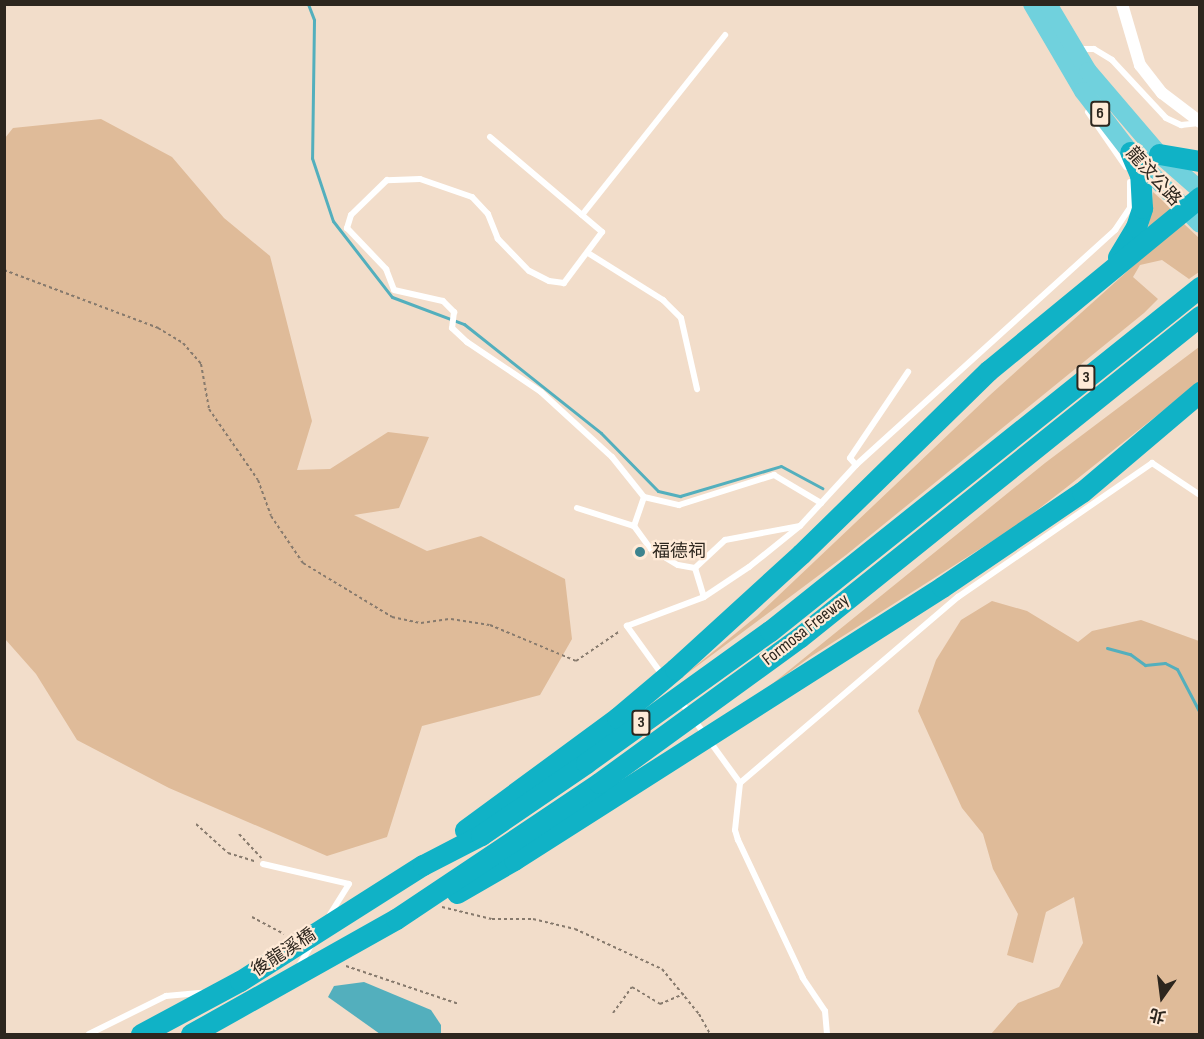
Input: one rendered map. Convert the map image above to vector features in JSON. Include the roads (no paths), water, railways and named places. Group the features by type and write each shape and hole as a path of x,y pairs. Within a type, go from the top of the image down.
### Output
{"highway":[{"path":"1108,270 1136,227 1142,208 1140,175 1130,152"},
{"path":"1159,154 1200,160"},
{"path":"423,865 675,669 801,554 988,371 1108,270 1195,211"},
{"name":"Formosa Freeway","path":"423,865 481,835 732,659 974,470 1200,287"},
{"name":"Formosa Freeway","path":"468,878 800,637 1000,479 1200,316"},
{"path":"468,878 942,587 1082,492 1200,392"},
{"name":"後龍溪橋","path":"141,1035 240,981 423,865"},
{"name":"後龍溪橋","path":"191,1035 396,919 434,906 468,878"}],"main road":[{"name":"龍汶公路","path":"1032,4 1067,53 1130,152 1195,211"},
{"name":"龍汶公路","path":"1048,4 1067,53 1159,154 1200,190"}],"street":[{"path":"1122,4 1140,65 1162,93 1200,123"}],"lane":[{"path":"582,215 725,34"},
{"path":"667,682 627,626 704,597 749,567 800,526 855,465 1089,255 1130,208 1130,173 1075,93 1067,53 1094,49 1112,60 1166,118 1181,125 1200,123"},
{"path":"490,137 602,232 564,283 549,281 529,271 498,239 488,214 472,197 420,179 387,180 351,215 347,228 386,269 394,290 443,301 454,312 452,328 459,335 541,392 612,457 644,497 679,505 774,475 821,503"},
{"path":"588,253 663,300 681,318 697,389"},
{"path":"855,465 850,458 908,372"},
{"path":"827,1035 825,1011 803,978 738,840 735,830 741,783 958,597 1152,462 1200,495"},
{"path":"634,526 644,497"},
{"path":"578,508 634,526 651,549 678,565 695,568"},
{"path":"695,568 725,540 800,526"},
{"path":"695,568 704,597"},
{"path":"674,691 741,783"},
{"path":"89,1035 166,996 251,995 286,986 349,884 263,864"}],"water":[{"path":"364,982 431,1010 441,1025 441,1034 380,1034 328,997 334,986"}],"waterway":[{"path":"308,4 314,20 312,158 333,221 392,297 464,324 601,433 658,491 680,496 781,466 822,488"},
{"path":"1107,648 1130,654 1145,665 1165,663 1177,669 1200,713"}],"place":[{"name":"福德祠","path":"640,552"}]}
